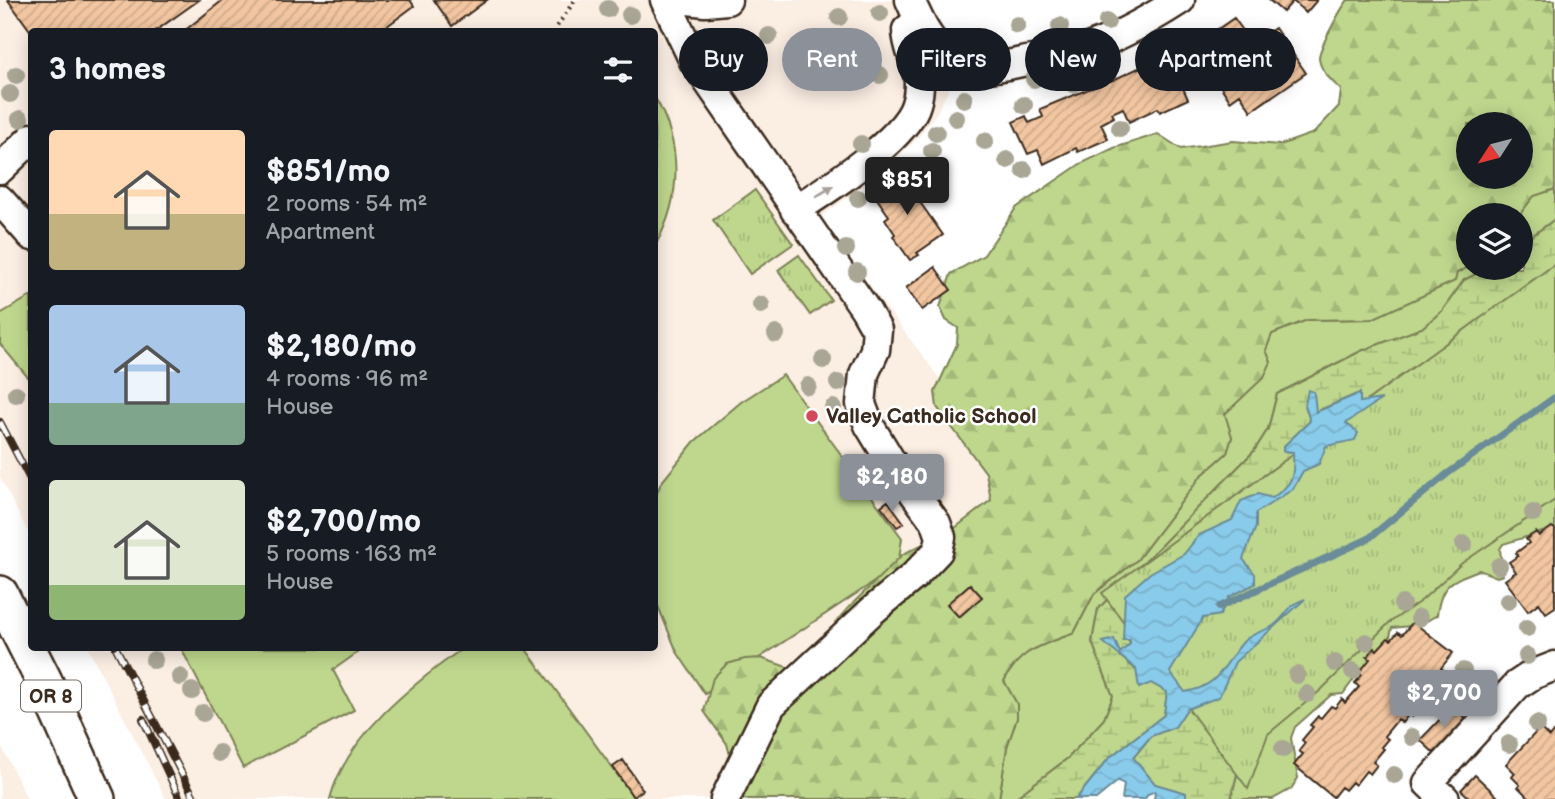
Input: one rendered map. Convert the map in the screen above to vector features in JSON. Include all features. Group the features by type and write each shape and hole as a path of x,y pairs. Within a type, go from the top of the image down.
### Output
{"main road":[{"name":"OR 8","path":"0,594 28,649"},
{"name":"OR 8","path":"29,651 97,799"}],"street":[{"path":"665,0 694,61 877,330 875,350 864,374 861,404 869,425 936,523 941,537 938,551 914,576 873,610 771,705 725,799"},
{"path":"688,0 727,0"},
{"path":"915,10 941,52 955,62 991,69 1080,51 1123,33 1180,0"},
{"path":"795,209 853,172 901,127 916,106 919,81 907,40 907,30 915,10"},
{"path":"0,169 28,142"},
{"path":"0,200 28,232"},
{"path":"1446,799 1428,783 1517,685 1532,675 1555,666"}],"path":[{"path":"557,26 575,0"}],"shaded area":[{"name":"Valley Catholic School","path":"0,0 897,0 912,28 896,28 896,91 948,91 936,114 916,140 873,179 819,218 1085,572 778,799 166,799 90,651 658,651 658,28 28,28 28,532 0,477"},
{"path":"0,743 17,778 27,799 0,799"}],"green space":[{"path":"1348,0 1555,0 1555,189 1534,196 1528,203 1456,203 1455,281 1372,319 1307,320 1272,334 1266,350 1271,362 1264,377 1225,414 1232,437 1227,453 1201,476 1137,560 1094,594 1074,633 1042,645 1025,655 1017,661 1004,681 1017,704 1017,718 1007,747 999,799 742,799 727,744 704,711 713,678 727,664 745,659 761,658 801,672 834,668 835,623 848,608 903,554 955,528 991,500 986,473 937,407 935,392 957,344 958,328 946,320 940,307 951,274 984,255 1016,208 1080,164 1114,148 1158,134 1181,149 1233,141 1280,145 1314,133 1339,106 1341,90 1324,71 1319,57"},
{"path":"658,104 670,133 676,171 664,228 658,240"},
{"path":"1555,189 1555,219 1533,235 1533,203 1528,203 1534,196"},
{"path":"755,190 793,244 750,274 713,220"},
{"path":"1555,219 1555,447 1375,569 1258,747 1237,774 1231,799 1186,799 1186,793 1155,784 1133,758 1151,736 1175,727 1187,709 1219,697 1359,402 1359,393 1315,412 1305,405 1310,421 1283,447 1283,451 1293,452 1294,472 1123,640 1131,640 1120,654 1104,642 1151,683 1167,692 1164,715 1109,758 1076,799 1014,799 1068,758 1104,719 1113,696 1092,642 1098,609 1254,451 1268,429 1277,394 1361,351 1422,328 1442,311 1464,280 1533,280 1533,235"},
{"path":"799,255 831,300 810,315 778,270"},
{"path":"1555,264 1555,500 1462,563 1422,600 1389,623 1321,690 1268,734 1248,789 1102,593"},
{"path":"1456,274 1456,280 1464,280 1442,311 1422,328 1361,351 1277,394 1268,429 1254,451 1098,609 1092,642 1113,696 1104,719 1068,758 1014,799 999,799 1007,747 1017,718 1017,704 1004,681 1017,661 1042,645 1074,633 1094,594 1137,560 1201,476 1227,453 1232,437 1224,414 1264,377 1266,350 1272,334 1307,320 1372,319"},
{"path":"28,298 28,377 0,344 0,314"},
{"path":"783,375 902,538 898,566 705,694 677,652 658,606 658,490 694,442 741,402"},
{"path":"1555,447 1555,528 1503,544 1500,549 1503,575 1497,577 1479,570 1461,577 1444,590 1437,615 1420,625 1392,628 1386,655 1362,668 1343,694 1331,695 1295,727 1291,738 1298,778 1291,789 1273,799 1231,799 1237,774 1258,747 1278,701"},
{"path":"183,651 360,651 333,670 354,710 243,768"},
{"path":"459,651 527,651 635,799 330,799 338,776 366,733 423,678"}],"water":[{"path":"1308,390 1314,392 1316,412 1360,393 1360,402 1382,399 1346,423 1358,433 1355,440 1326,446 1319,464 1303,471 1293,489 1256,513 1256,527 1243,559 1255,574 1255,584 1229,597 1220,615 1203,618 1170,672 1185,692 1206,685 1220,673 1244,641 1273,626 1294,604 1305,599 1235,662 1219,697 1187,709 1175,727 1151,736 1133,757 1155,784 1186,793 1186,799 1154,799 1155,791 1145,799 1122,799 1124,784 1118,781 1096,799 1076,799 1109,758 1164,715 1167,692 1151,683 1139,688 1136,669 1103,642 1114,639 1120,653 1130,644 1130,640 1123,640 1125,595 1150,573 1184,554 1199,535 1232,520 1241,501 1258,494 1272,498 1289,484 1293,474 1293,452 1283,451 1283,447 1310,421 1305,405"}],"building":[{"path":"8,0 199,0 160,28 28,28"},
{"path":"223,0 410,0 414,6 384,28 188,28"},
{"path":"434,0 487,0 452,26"},
{"path":"1269,0 1317,0 1306,13 1293,1 1283,12"},
{"path":"1234,18 1241,28 1219,28"},
{"path":"1296,58 1306,73 1296,80"},
{"path":"1135,70 1135,91 1184,91 1188,99 1160,112 1158,108 1129,122 1123,108 1112,113 1114,117 1101,124 1108,139 1078,152 1076,148 1044,164 1038,150 1028,154 1013,122 1026,116 1029,123 1043,117 1040,109 1084,91 1121,91 1121,76"},
{"path":"1224,91 1280,91 1251,111 1240,94 1230,101"},
{"path":"900,174 943,235 910,260 893,236 895,234 885,219 889,216 873,193"},
{"path":"935,267 951,290 922,310 906,288"},
{"path":"888,501 904,523 897,527 881,506"},
{"path":"1552,527 1555,529 1555,607 1546,613 1539,603 1528,611 1505,580 1516,572 1509,562 1529,543 1526,539 1536,532 1539,536"},
{"path":"970,584 982,597 959,617 947,604"},
{"path":"1413,622 1453,653 1441,668 1445,671 1438,680 1441,682 1430,694 1434,698 1426,706 1423,703 1412,717 1409,714 1402,723 1398,719 1384,736 1388,739 1381,747 1384,749 1373,762 1377,765 1370,774 1366,771 1355,785 1352,782 1345,790 1341,787 1333,797 1294,765 1303,754 1299,751 1305,743 1302,740 1318,716 1321,718 1331,706 1335,708 1342,699 1345,703 1359,687 1355,683 1362,675 1359,673 1375,648 1377,650 1398,632 1402,635"},
{"path":"1453,706 1467,719 1434,753 1420,740"},
{"path":"1540,728 1549,737 1553,732 1555,734 1555,799 1528,799 1512,777 1515,773 1506,764"},
{"path":"623,760 643,790 633,797 613,767"},
{"path":"1475,775 1500,799 1471,799 1461,790"}],"waterway":[{"path":"1219,607 1368,539 1447,474 1555,397"}],"railway":[{"path":"0,422 28,475"},
{"path":"118,651 195,799"},
{"path":"143,719 180,799"}],"place":[{"name":"Valley Catholic School","path":"812,416"}]}
